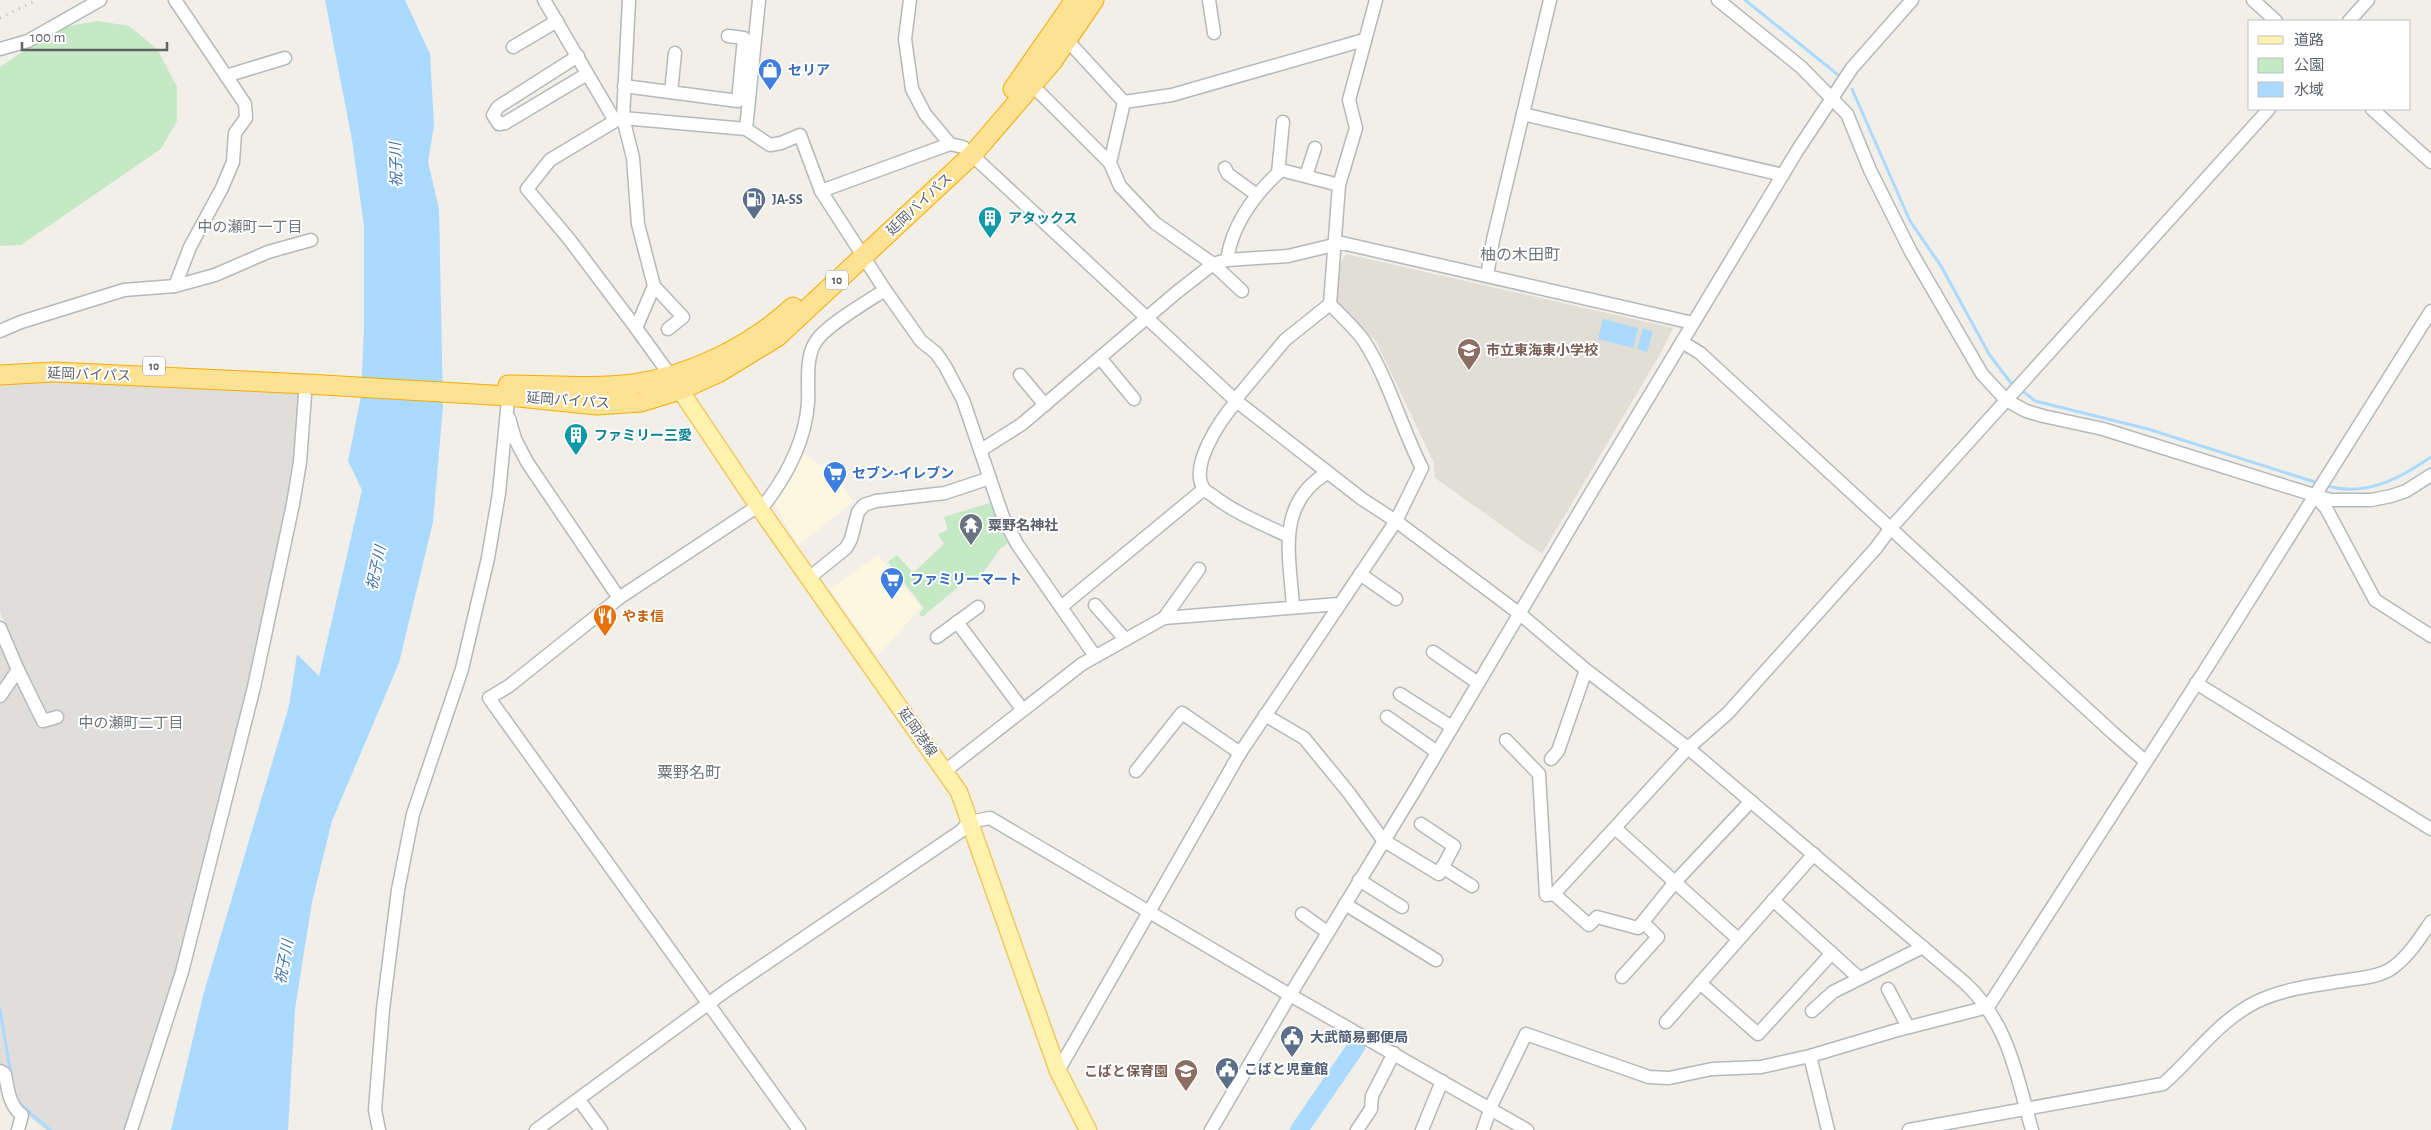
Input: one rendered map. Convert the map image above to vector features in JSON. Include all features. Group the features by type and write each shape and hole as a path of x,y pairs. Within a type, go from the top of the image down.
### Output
{"highway":[{"name":"延岡バイパス","path":"962,149 1027,71 1075,0"},
{"name":"延岡バイパス","path":"0,375 54,372 503,394 581,387 675,383 754,336 787,312 860,251 962,149 1032,86 1094,0"},
{"name":"延岡バイパス","path":"0,362 34,360 307,384"}],"main road":[{"name":"延岡港線","path":"675,383 759,508 959,792 1058,1071 1088,1130"}],"street":[{"path":"0,49 28,41 100,0"},
{"path":"175,286 190,247 222,188 233,162 235,133 246,118 245,104 176,0"},
{"path":"544,0 588,74 619,119 633,158 638,224 654,286 683,317 668,329"},
{"path":"619,119 624,86 628,0"},
{"path":"746,129 758,0"},
{"path":"910,0 905,40 912,89 925,114 1235,401 1327,473 1396,521 1520,614 1586,670 1688,748 1923,947 1988,1007 2001,1029 2032,1130"},
{"path":"1209,0 1214,33"},
{"path":"1288,536 1246,518 1204,489 1201,480 1203,458 1218,425 1235,401 1285,340 1330,304 1339,185 1356,128 1349,100 1376,0"},
{"path":"1487,276 1550,0"},
{"path":"1718,0 1801,67 1846,114 1874,179 1911,252 1982,374 2006,400 2026,411 2103,430 2330,500 2371,500 2391,496 2406,491 2431,475"},
{"path":"1211,1130 1693,323 1830,98 1852,68 1912,0"},
{"path":"2253,0 2275,20"},
{"path":"2349,20 2368,0"},
{"path":"513,47 557,21"},
{"path":"624,86 738,101 744,38 728,36"},
{"path":"1067,40 1124,102"},
{"path":"1124,102 1172,96 1364,40"},
{"path":"672,92 675,53"},
{"path":"578,56 498,107 493,115 499,124 505,123 588,74"},
{"path":"226,76 285,58"},
{"path":"1032,86 1110,162 1120,186 1155,223 1214,264 1242,291"},
{"path":"1110,162 1124,102"},
{"path":"1506,740 1539,774 1546,895 1554,894 1688,748 1728,714 1876,548 1890,529 2268,110"},
{"path":"2373,110 2431,162"},
{"path":"1523,114 1783,175"},
{"path":"675,383 569,239 527,189 550,160 619,119 746,129 770,145 800,135 821,191 885,290 921,341 936,353 946,366 963,400 1003,517 1017,544 1095,656"},
{"path":"1278,173 1283,122"},
{"path":"1306,176 1315,148"},
{"path":"821,191 962,149"},
{"path":"1225,168 1228,174 1257,195"},
{"path":"1227,260 1230,244 1235,232 1257,195 1281,170 1339,185"},
{"path":"0,331 21,322 124,290 175,286 215,275 268,252 311,240"},
{"path":"981,450 1022,424 1178,292 1214,264 1227,260 1288,256 1342,243 1693,323"},
{"path":"636,328 654,286"},
{"path":"799,1130 489,698 509,686 619,598 759,508 772,495 799,448 805,428 810,362 815,342 828,329 885,290"},
{"path":"1058,1071 1240,753 1396,521 1422,468 1404,433 1396,406 1364,340 1330,304"},
{"path":"1483,1130 1526,1034 1649,1077 1670,1078 1712,1069 1761,1067 1810,1056 1908,1027 1988,1007 2431,311"},
{"path":"1682,342 1700,353 1890,529 2146,761"},
{"path":"1101,358 1134,399"},
{"path":"1020,375 1045,405"},
{"path":"130,1130 182,972 254,687 293,504 300,462 307,384"},
{"path":"503,394 514,439 527,462 619,598"},
{"path":"379,1130 375,1110 383,1009 398,890 413,814 462,668 488,558 499,493 503,394"},
{"path":"1293,608 1288,536 1289,524 1296,505 1309,487 1327,473"},
{"path":"809,578 846,548 852,539 858,512 864,505 876,501 944,493 990,478"},
{"path":"1061,607 1204,489"},
{"path":"2315,496 2326,508 2375,600 2431,636"},
{"path":"1164,618 1199,569"},
{"path":"1360,574 1396,599"},
{"path":"945,771 1022,710 1095,656 1164,618 1339,604"},
{"path":"1095,605 1125,640"},
{"path":"937,637 978,608"},
{"path":"957,622 1022,710"},
{"path":"0,628 43,721 57,717"},
{"path":"1433,652 1478,683"},
{"path":"0,696 18,670"},
{"path":"1550,759 1558,751 1586,670"},
{"path":"2196,683 2431,829"},
{"path":"1400,694 1452,727"},
{"path":"1136,771 1182,713 1240,753"},
{"path":"1265,715 1304,738 1349,792 1383,840 1439,874 1454,846 1421,824"},
{"path":"1387,717 1437,752"},
{"path":"1554,894 1589,925 1597,917 1638,928 1675,882 1751,801"},
{"path":"536,1130 708,1004 961,831 969,822 990,818 1290,995 1527,1130"},
{"path":"1615,828 1738,939"},
{"path":"1666,1022 1814,854"},
{"path":"1442,867 1472,886"},
{"path":"1359,880 1402,907"},
{"path":"1773,900 1859,978"},
{"path":"1345,904 1436,960"},
{"path":"1302,914 1328,932"},
{"path":"1622,977 1658,937 1643,922"},
{"path":"1911,1130 1943,1127 2026,1107 2163,1084 2180,1070 2208,1036 2243,1009 2286,990 2371,976 2388,970 2411,951 2431,922"},
{"path":"1812,1011 1833,992 1923,947"},
{"path":"1700,983 1758,1034 1832,953"},
{"path":"1888,989 1908,1027"},
{"path":"1357,1130 1371,1109 1372,1096 1394,1053"},
{"path":"1810,1056 1828,1130"},
{"path":"0,1071 5,1074 10,1098 16,1110 22,1115 18,1130"},
{"path":"1422,1130 1442,1081"},
{"path":"579,1100 601,1130"}],"shaded area":[{"path":"1346,254 1673,328 1663,349 1542,554 1435,478 1434,463 1376,341 1335,302 1340,263"},
{"path":"23,381 298,393 302,396 296,456 284,533 224,793 171,993 129,1130 46,1130 19,1108 0,1067 0,706 23,666 0,612 0,384"},
{"path":"802,452 822,466 827,463 853,502 798,545 773,501"},
{"path":"878,555 921,607 878,656 830,589"},
{"path":"0,637 10,662 10,669 0,686"}],"green space":[{"path":"97,21 129,26 157,49 177,87 177,121 161,149 21,245 0,246 0,67 58,28"},
{"path":"996,501 1012,540 1000,549 976,583 968,579 922,617 919,614 924,608 888,562 897,555 913,573 944,544 938,534 948,530 944,517"}],"water":[{"name":"祝子川","path":"325,0 405,0 430,54 434,125 428,162 439,209 443,406 433,522 399,663 332,821 312,902 295,1009 288,1130 171,1130 204,992 289,706 297,654 319,676 362,490 348,461 361,396 364,329 364,226 352,140"},
{"path":"1603,319 1638,328 1633,348 1598,339"},
{"path":"1643,328 1653,331 1647,352 1637,349"}],"waterway":[{"path":"1745,0 1837,74"},
{"path":"1852,89 1910,221 1941,266 1989,354 2011,383"},
{"path":"2024,392 2035,401 2148,429 2318,483"},
{"path":"2324,485 2353,489 2367,488 2394,479 2431,457"},
{"path":"0,1009 11,1075"},
{"path":"1299,1130 1356,1047"},
{"path":"20,1104 50,1130"}],"railway":[{"path":"0,18 37,0"}],"place":[{"name":"セリア","path":"770,91"},
{"name":"JA-SS","path":"754,220"},
{"name":"アタックス","path":"990,239"},
{"name":"市立東海東小学校","path":"1469,371"},
{"name":"ファミリー三愛","path":"576,456"},
{"name":"セブン-イレブン","path":"835,494"},
{"name":"粟野名神社","path":"971,546"},
{"name":"ファミリーマート","path":"892,600"},
{"name":"やま信","path":"605,637"},
{"name":"大武簡易郵便局","path":"1292,1058"},
{"name":"こばと児童館","path":"1227,1090"},
{"name":"こばと保育園","path":"1186,1092"}],"district":[{"name":"中の瀬町一丁目","path":"250,227"},
{"name":"柚の木田町","path":"1520,254"},
{"name":"中の瀬町二丁目","path":"131,723"},
{"name":"粟野名町","path":"689,772"}]}
